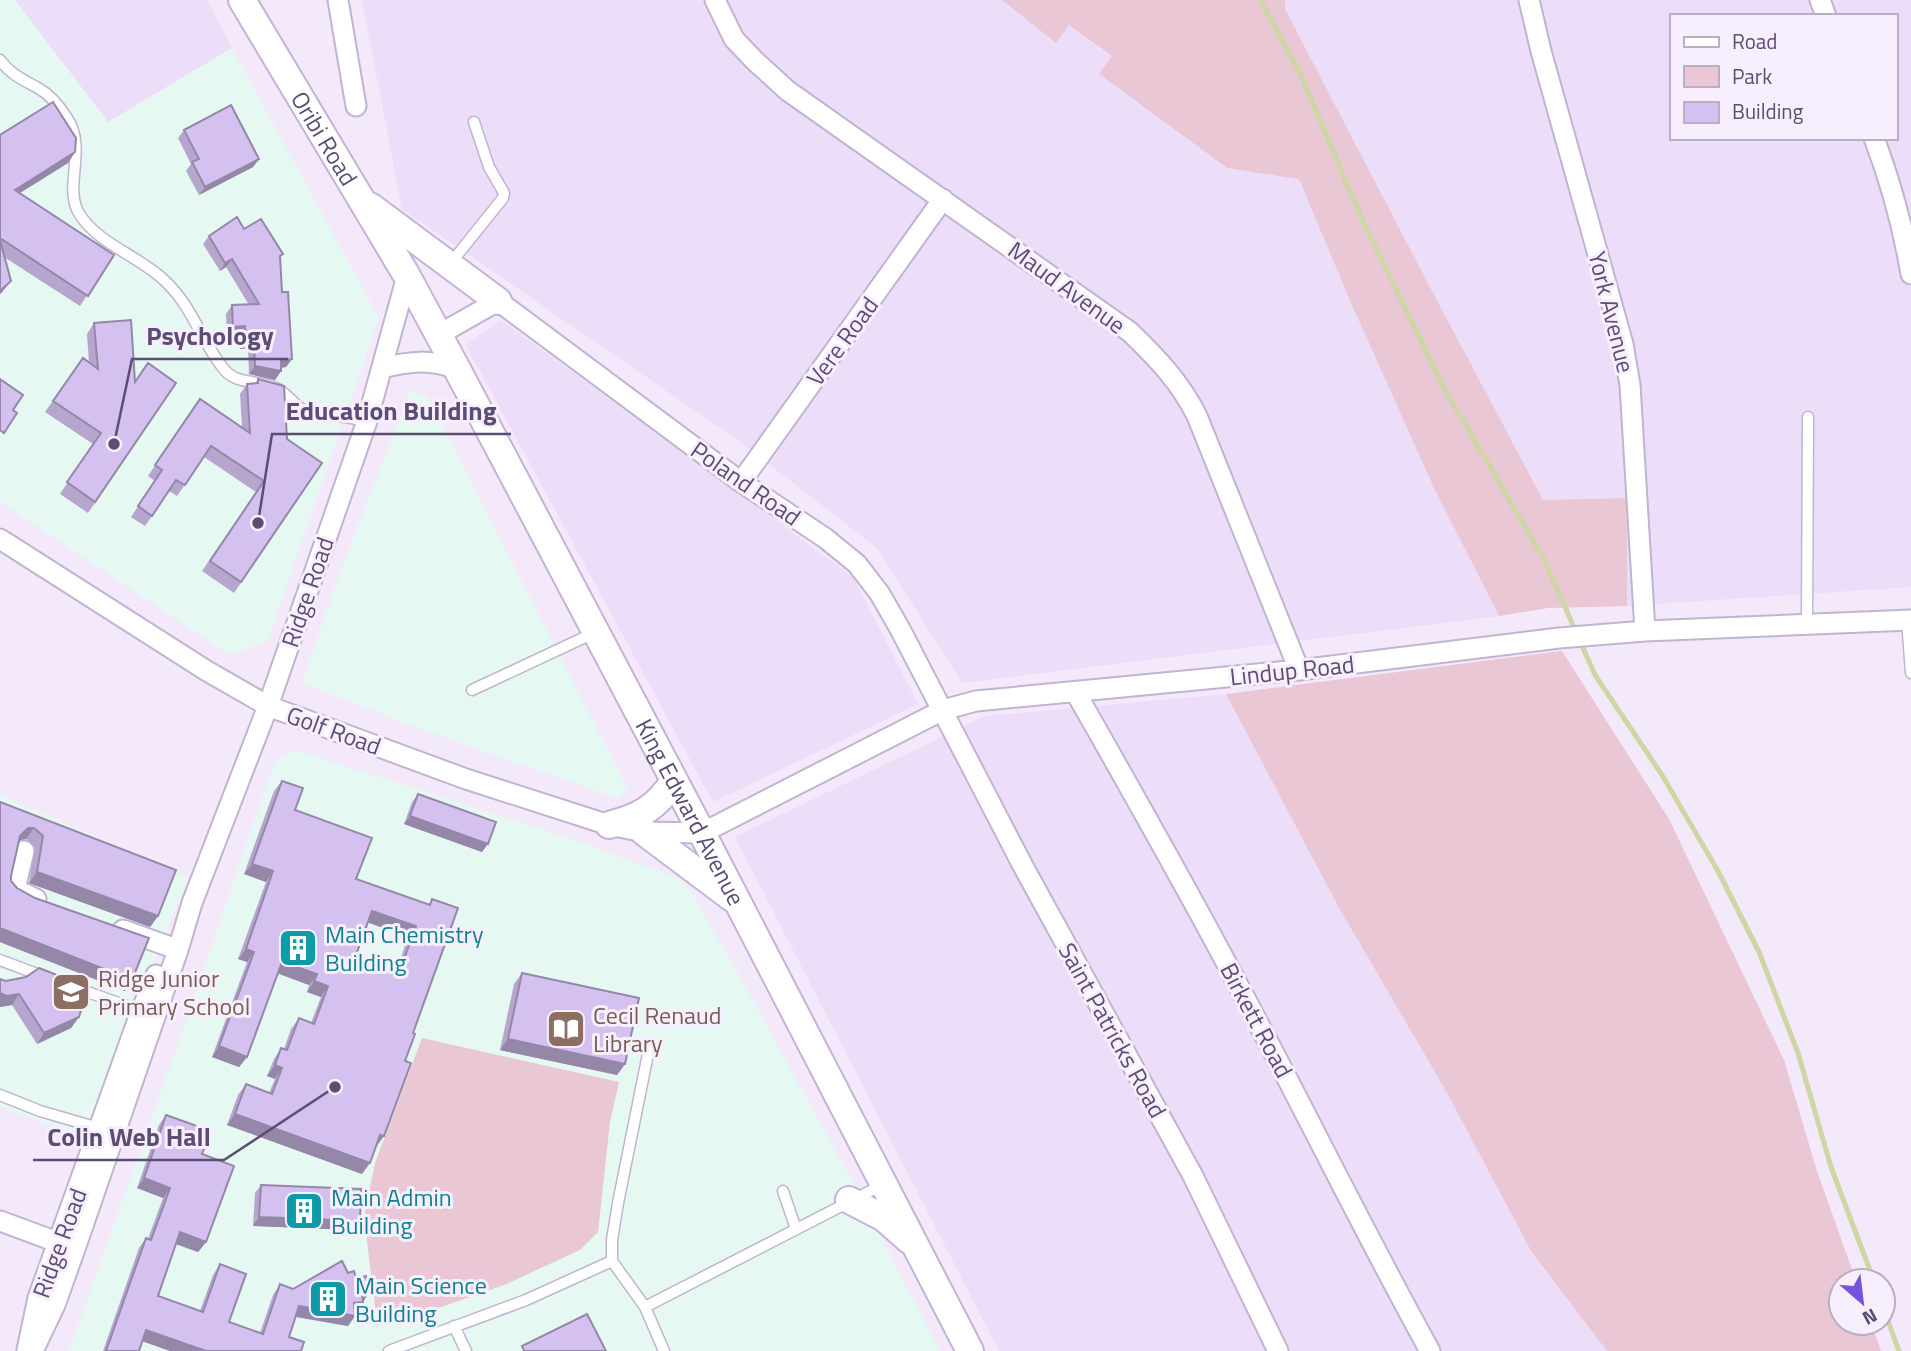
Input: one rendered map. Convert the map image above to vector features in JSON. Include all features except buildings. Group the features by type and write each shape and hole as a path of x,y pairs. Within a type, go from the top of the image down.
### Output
{"street":[{"name":"Oribi Road","path":"242,0 407,276"},
{"path":"338,0 356,106"},
{"name":"Maud Avenue","path":"715,0 734,39 780,83 1130,332 1166,367 1197,416 1299,670"},
{"name":"York Avenue","path":"1529,0 1623,344 1630,385 1645,631"},
{"path":"1875,140 1889,178 1911,274"},
{"path":"358,196 498,301 438,335"},
{"name":"Vere Road","path":"741,482 943,199"},
{"name":"Ridge Road","path":"33,1351 55,1305 67,1246 108,1130 268,706 367,421 407,276"},
{"name":"King Edward Avenue","path":"407,276 741,906 970,1351"},
{"name":"Poland Road","path":"498,301 741,482 825,538 857,564 880,594 943,710"},
{"path":"382,368 425,362 441,363 457,369"},
{"name":"Golf Road","path":"1,542 207,671 268,706 466,779 610,825 644,832 702,833"},
{"name":"Lindup Road","path":"702,833 943,710 976,701 1299,670 1559,638 1645,631 1909,620"},
{"name":"Birkett Road","path":"1076,693 1233,974 1430,1351"},
{"name":"Saint Patricks Road","path":"943,710 1023,866 1193,1176 1278,1351"},
{"path":"610,825 650,809 674,781"},
{"path":"644,832 741,906"},
{"path":"24,851 15,889 56,906"},
{"name":"Ridge Road","path":"108,1130 141,1011 169,946 192,903"},
{"path":"102,923 169,946"},
{"path":"849,1200 892,1224 920,1252"},
{"path":"0,1221 67,1246"},
{"name":"Ridge Road","path":"26,1351 38,1298 67,1246"}],"lane":[{"path":"0,60 9,72 39,88 54,101 72,125 76,138 75,193 80,215 94,231 135,257 178,294 223,369 242,382 273,386 284,392 303,411 367,421"},
{"path":"449,265 503,198 504,193 489,167 474,122"},
{"path":"1807,625 1808,417"},
{"path":"1909,620 1911,673"},
{"path":"472,690 596,632"},
{"path":"0,960 141,1011"},
{"path":"650,1044 618,1203 612,1240 612,1261 645,1307 664,1351"},
{"path":"0,1095 40,1111 108,1130"},
{"path":"645,1307 885,1183"},
{"path":"783,1191 796,1229"},
{"path":"389,1351 526,1300 612,1261"},
{"path":"454,1326 466,1351"}],"shaded area":[{"path":"0,0 15,0 108,122 232,48 379,318 268,641 230,655 0,502"},
{"path":"15,0 207,0 232,48 108,122"},
{"path":"362,0 1002,0 1056,43 1069,25 1112,57 1099,74 1226,168 1299,178 1351,303 1434,488 1499,616 962,683 877,548 742,443 402,209"},
{"path":"1285,0 1911,0 1911,587 1627,606 1627,498 1543,500 1285,9"},
{"path":"501,320 853,577 918,704 713,802 466,345"},
{"path":"410,391 428,397 628,789 616,798 412,726 302,683 342,567"},
{"path":"1226,694 1338,906 1446,1091 1531,1251 1607,1351 999,1351 735,837 985,716"},
{"path":"296,750 571,839 679,878 689,888 739,975 842,1162 940,1351 69,1351 274,763"},
{"name":"Ridge Junior Primary School","path":"0,795 188,877 84,1138 0,1107"}],"green space":[{"path":"1002,0 1285,0 1285,9 1543,500 1627,498 1627,606 1548,608 1499,616 1434,488 1299,179 1227,168 1099,74 1112,56 1069,25 1056,43"},
{"path":"1562,651 1669,819 1784,1060 1817,1171 1851,1267 1827,1267 1827,1337 1876,1337 1881,1351 1607,1351 1531,1251 1446,1091 1338,906 1226,694"},
{"path":"422,1038 619,1082 610,1122 598,1232 580,1250 504,1285 427,1312 377,1322 364,1217 375,1163"}],"waterway":[{"path":"1260,0 1301,75 1360,215 1444,388 1544,559 1576,632"},
{"path":"1580,641 1595,675 1662,775 1718,871 1759,952 1798,1053 1831,1167 1869,1267"},
{"path":"1894,1337 1899,1351"}],"place":[{"name":"Psychology","path":"114,444"},
{"name":"Education Building","path":"258,523"},
{"name":"Main Chemistry Building","path":"298,948"},
{"name":"Ridge Junior Primary School","path":"71,992"},
{"name":"Cecil Renaud Library","path":"566,1029"},
{"name":"Colin Web Hall","path":"335,1087"},
{"name":"Main Admin Building","path":"304,1211"},
{"name":"Main Science Building","path":"328,1299"}]}
